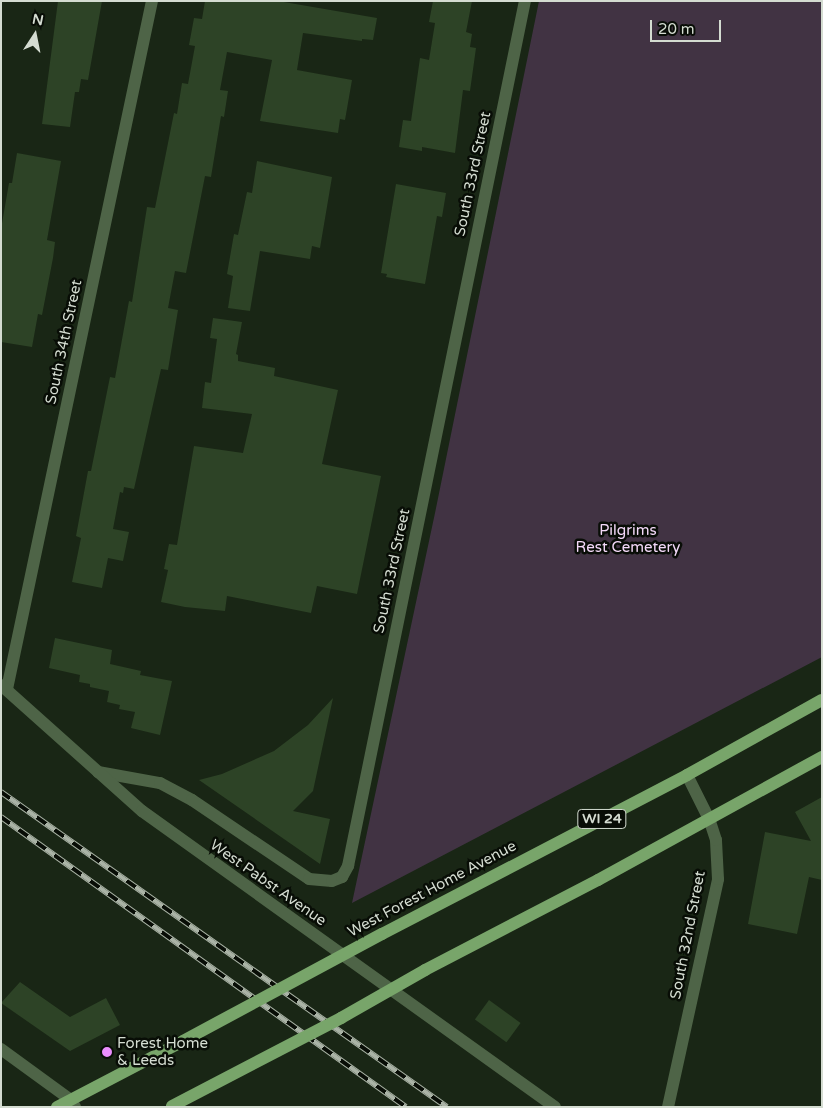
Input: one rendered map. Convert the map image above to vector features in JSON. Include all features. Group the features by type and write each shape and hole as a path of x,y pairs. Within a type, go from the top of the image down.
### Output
{"main road":[{"name":"West Forest Home Avenue","path":"57,1107 73,1103 183,1041 687,774 822,700"},
{"path":"171,1106 341,1018 425,970 598,880 822,757"}],"street":[{"name":"South 34th Street","path":"4,687 152,1"},
{"name":"South 33rd Street","path":"98,772 160,783 192,800 309,879 332,881 342,877 348,866 525,1"},
{"name":"West Pabst Avenue","path":"4,687 142,811 200,855 556,1107"},
{"name":"South 32nd Street","path":"668,1107 718,879 716,840 710,819 687,774"},
{"path":"1,1048 73,1103"}],"green space":[{"name":"Pilgrims Rest Cemetery","path":"539,1 822,1 822,657 352,903 435,513"}],"building":[{"path":"58,1 102,1 88,80 81,79 79,92 75,92 70,127 42,124"},
{"path":"205,1 278,1 377,18 373,40 362,39 362,41 303,33 297,70 352,80 345,120 340,119 338,133 260,121 272,60 227,52 220,90 228,91 224,117 221,116 211,177 205,176 186,273 175,271 168,308 178,310 168,370 161,369 134,489 124,487 123,493 120,492 113,529 129,532 123,561 108,558 102,588 72,582 81,538 76,536 88,471 91,471 110,377 115,378 129,301 132,302 147,207 155,208 174,113 177,114 182,83 188,84 195,46 189,45 194,18 202,19"},
{"path":"433,1 472,1 466,32 472,34 470,47 476,48 470,91 463,90 455,153 422,147 422,151 399,147 403,120 411,121 420,58 429,60 435,23 429,22"},
{"path":"17,153 61,161 47,240 55,242 53,258 42,315 38,314 32,347 1,342 1,229 9,183 12,183"},
{"path":"257,161 332,177 320,248 312,246 310,259 260,251 250,311 228,308 233,276 227,274 234,234 238,235 247,192 252,193"},
{"path":"396,184 446,193 442,217 437,216 425,284 386,277 387,274 381,273"},
{"path":"213,318 242,322 236,354 238,355 238,361 275,368 274,376 338,390 322,464 381,476 357,594 317,586 311,613 227,596 225,611 185,607 161,602 168,570 164,569 169,544 177,545 194,446 243,453 252,414 202,408 205,382 211,383 217,339 210,338"},
{"path":"55,638 112,650 110,664 141,671 140,675 172,681 160,735 131,728 135,712 119,709 120,705 107,702 109,691 90,687 90,684 79,682 80,675 49,668"},
{"path":"333,698 313,791 293,811 330,819 320,864 199,780 222,774 274,751 308,725"},
{"path":"822,797 822,880 809,877 797,934 748,924 765,832 811,841 795,812"},
{"path":"20,982 70,1017 106,998 120,1025 70,1051 1,1003"},
{"path":"489,1000 521,1023 506,1042 475,1019"}],"railway":[{"path":"1,792 447,1107"},
{"path":"1,817 406,1107"}],"place":[{"name":"Forest Home & Leeds","path":"107,1052"}]}
